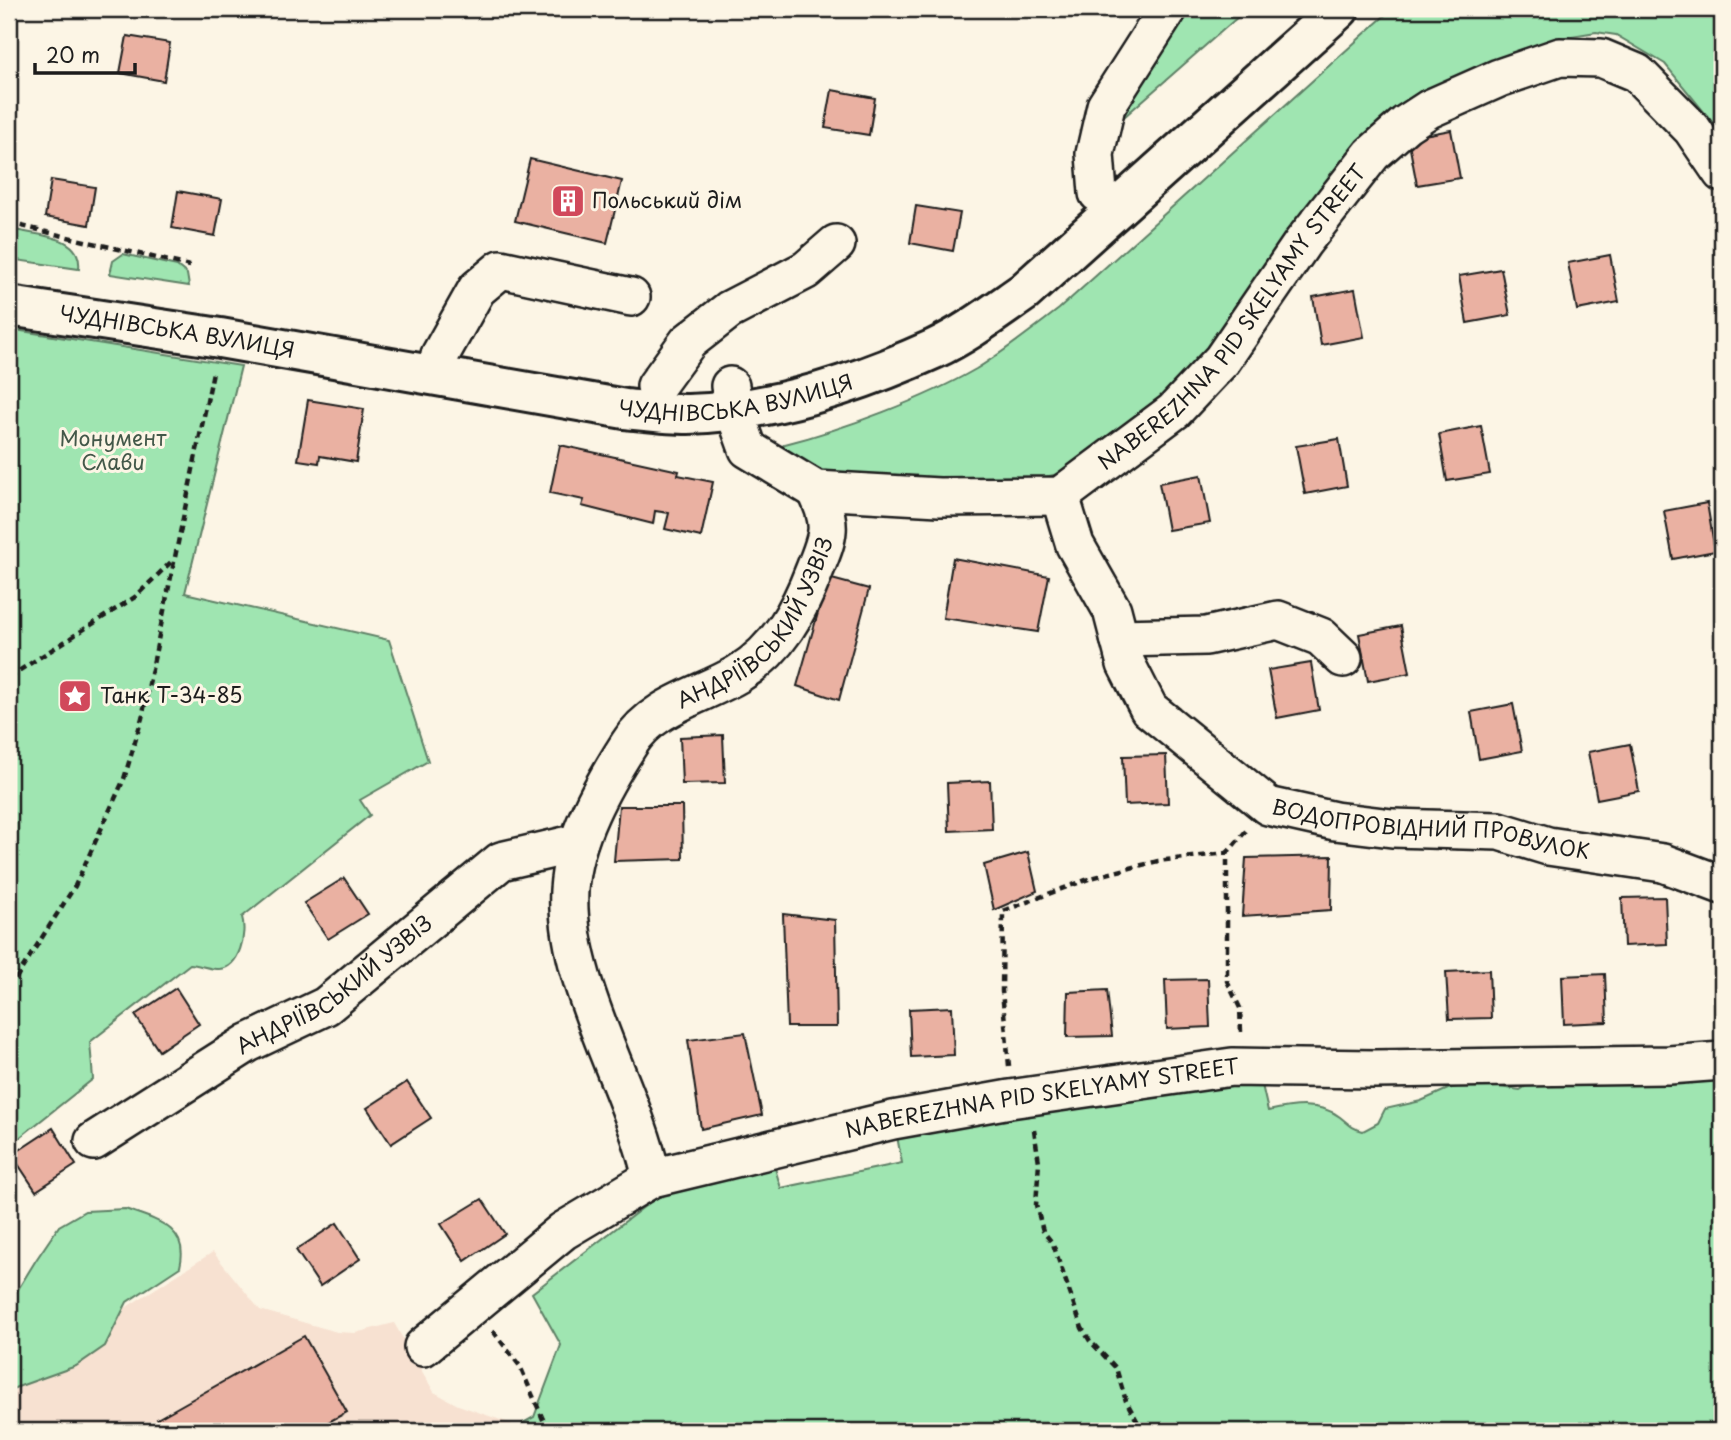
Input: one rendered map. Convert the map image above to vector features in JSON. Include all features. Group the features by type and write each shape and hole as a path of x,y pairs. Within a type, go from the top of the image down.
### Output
{"main road":[{"name":"ЧУДНІВСЬКА ВУЛИЦЯ","path":"9,306 220,338 625,409 687,414 789,373 873,347 936,319 991,286 1302,9"},
{"name":"ЧУДНІВСЬКА ВУЛИЦЯ","path":"9,283 610,384 656,386 732,398 796,397 866,375 935,348 978,324 1024,292 1339,9"}],"street":[{"path":"1098,193 1095,154 1106,106 1167,9"},
{"name":"NABEREZHNA PID SKELYAMY STREET","path":"1060,496 1174,411 1222,360 1303,242 1372,154 1406,124 1429,109 1499,78 1560,58 1601,58 1637,73 1692,130 1722,173"},
{"path":"656,386 688,342 698,334 729,310 806,270 836,244"},
{"path":"440,355 477,289 501,270 631,297"},
{"path":"732,398 748,449 816,490 939,497 1060,496"},
{"name":"АНДРІЇВСЬКИЙ УЗВІЗ","path":"652,1178 643,1138 575,954 568,914 569,887 579,843 607,780 631,741 656,715 738,674 761,657 782,636 805,595 825,545 828,514 816,490"},
{"name":"ВОДОПРОВІДНИЙ ПРОВУЛОК","path":"1060,496 1075,545 1112,610 1126,664 1149,709 1268,806 1335,821 1381,827 1499,831 1548,846 1663,863 1722,885"},
{"path":"1119,638 1206,636 1278,620 1321,637 1343,658"},
{"name":"АНДРІЇВСЬКИЙ УЗВІЗ","path":"94,1141 248,1043 326,1006 500,861 579,843"},
{"name":"NABEREZHNA PID SKELYAMY STREET","path":"423,1347 563,1231 652,1178 893,1120 1014,1098 1232,1067 1376,1069 1669,1065 1722,1061"}],"path":[{"path":"9,223 190,266"},
{"path":"9,989 75,886 124,779 142,718 220,338"},
{"path":"9,677 135,597 174,559"},
{"path":"1232,1067 1242,1030 1240,1008 1227,981 1227,853 1268,806"},
{"path":"1148,1431 1140,1426 1125,1401 1116,1368 1090,1341 1082,1328 1053,1244 1043,1231 1036,1206 1039,1162 1036,1134 1014,1098 1002,991 1003,911 1105,875 1158,861 1227,853"},
{"path":"474,1306 520,1366 548,1431"}],"shaded area":[{"path":"213,1252 260,1310 337,1332 355,1333 394,1323 434,1392 458,1405 512,1424 509,1431 9,1431 9,1382"}],"green space":[{"path":"1185,9 1247,9 1116,124"},
{"path":"1392,9 1722,9 1722,134 1665,64 1616,35 1596,32 1566,37 1436,86 1192,372 1101,451 1058,474 1015,484 829,476 778,450 785,444 858,422 933,391 976,369 1008,348 1059,309"},
{"path":"15,230 67,243 74,249 79,269 9,259 9,231"},
{"path":"123,254 177,266 187,274 189,286 110,274 113,261"},
{"name":"Монумент Слави","path":"9,329 241,366 185,593 389,640 428,761 360,800 370,815 242,917 242,940 232,963 219,969 190,964 90,1042 93,1079 9,1146"},
{"path":"1722,1070 1722,1431 520,1431 523,1423 534,1417 561,1345 532,1293 671,1186 773,1162 781,1188 902,1163 896,1131 1260,1076 1268,1111 1296,1106 1324,1109 1363,1131 1378,1123 1385,1109 1421,1101 1448,1089 1473,1083 1520,1090 1528,1085"},
{"path":"125,1209 159,1222 175,1234 182,1253 180,1267 127,1302 105,1346 76,1366 9,1390 9,1304 36,1260 59,1226 85,1211"}],"building":[{"path":"127,36 170,43 164,81 120,73"},
{"path":"832,90 875,98 869,135 825,128"},
{"path":"1451,130 1460,178 1417,185 1408,138"},
{"name":"Польський дім","path":"530,159 622,181 607,243 515,221"},
{"path":"51,180 95,187 89,225 45,217"},
{"path":"178,191 222,199 215,236 172,228"},
{"path":"916,206 960,213 953,251 910,243"},
{"path":"1610,255 1619,302 1577,310 1568,263"},
{"path":"1501,269 1510,315 1467,323 1459,276"},
{"path":"1355,289 1364,337 1321,345 1313,297"},
{"path":"308,400 364,409 356,462 320,456 319,463 298,460"},
{"path":"1481,426 1490,474 1447,481 1439,434"},
{"path":"1339,439 1347,486 1305,494 1296,446"},
{"path":"560,445 679,471 678,475 713,482 701,537 665,529 669,513 655,511 653,524 582,506 584,500 550,493"},
{"path":"1201,475 1210,523 1168,530 1159,483"},
{"path":"1707,503 1715,551 1673,559 1664,511"},
{"path":"953,558 1049,576 1038,632 943,618"},
{"path":"828,578 869,589 839,700 797,686"},
{"path":"1401,626 1410,673 1368,681 1359,634"},
{"path":"1311,663 1319,710 1277,718 1268,670"},
{"path":"1513,704 1522,751 1479,759 1471,712"},
{"path":"723,735 725,783 682,784 680,737"},
{"path":"1630,744 1639,791 1597,799 1588,752"},
{"path":"1166,755 1168,803 1125,805 1123,756"},
{"path":"990,781 992,829 949,831 947,783"},
{"path":"619,806 682,806 683,859 614,861"},
{"path":"1028,852 1037,891 994,910 984,865"},
{"path":"1332,856 1331,910 1242,916 1246,858"},
{"path":"344,878 368,914 328,939 304,903"},
{"path":"1665,897 1667,944 1624,946 1622,898"},
{"path":"783,914 835,920 837,1027 787,1027"},
{"path":"1489,970 1491,1018 1449,1019 1446,972"},
{"path":"1605,974 1607,1022 1564,1024 1562,976"},
{"path":"1208,979 1210,1027 1167,1029 1165,980"},
{"path":"176,988 199,1024 159,1051 135,1015"},
{"path":"1107,990 1112,1036 1067,1037 1068,992"},
{"path":"952,1007 954,1055 911,1057 909,1009"},
{"path":"745,1033 762,1115 701,1129 688,1040"},
{"path":"407,1082 431,1118 391,1144 367,1108"},
{"path":"53,1128 76,1165 36,1191 12,1155"},
{"path":"482,1199 505,1234 465,1261 441,1224"},
{"path":"337,1223 360,1259 320,1286 296,1250"},
{"path":"304,1336 347,1412 312,1431 164,1431 157,1419"}],"place":[{"name":"Польський дім","path":"568,201"},
{"name":"Танк Т-34-85","path":"75,696"}]}
